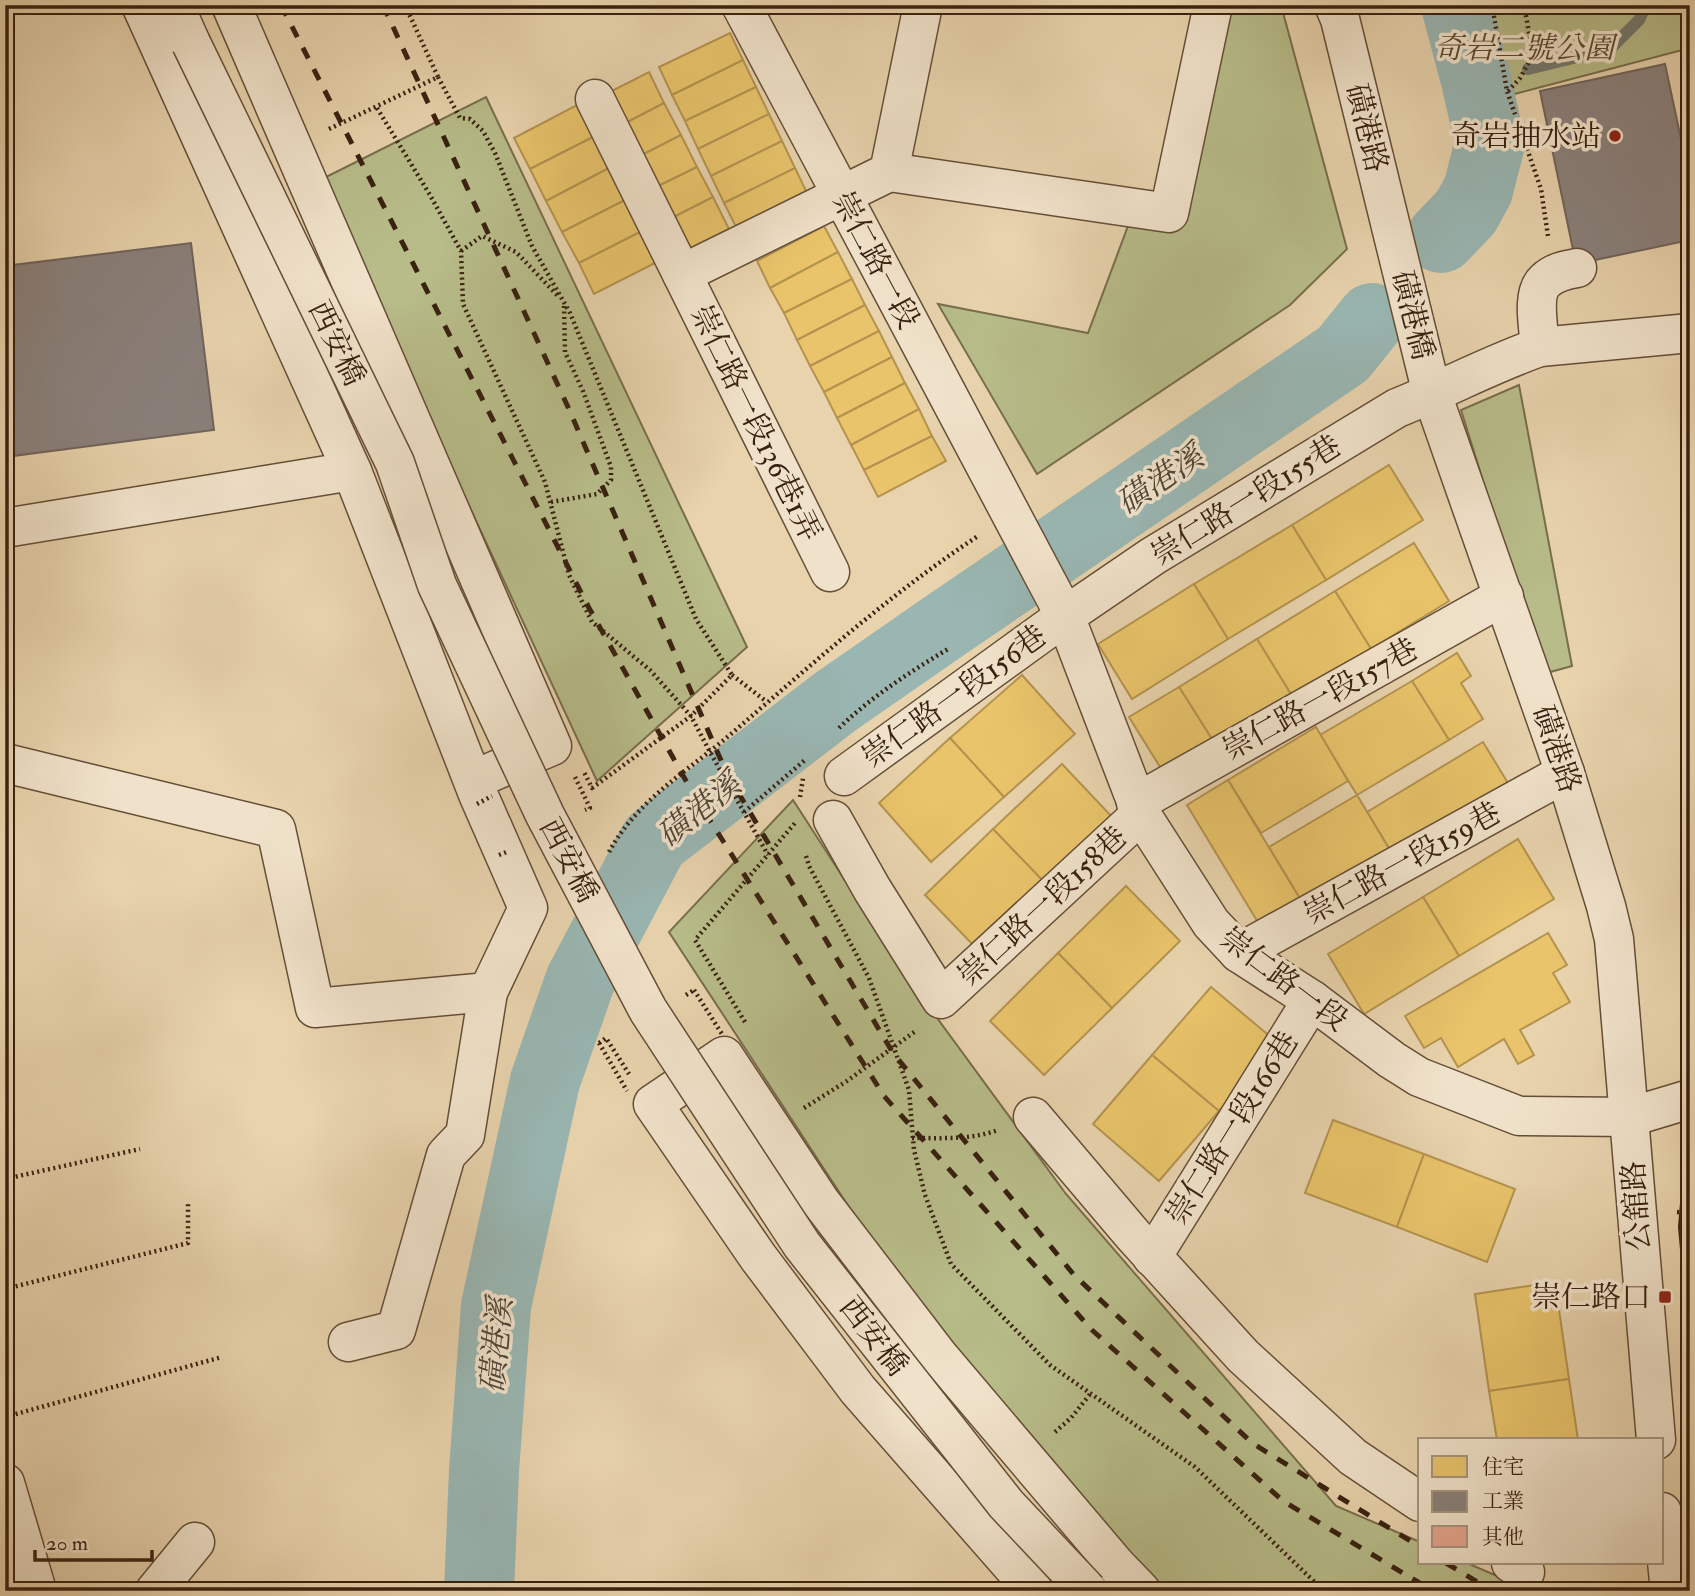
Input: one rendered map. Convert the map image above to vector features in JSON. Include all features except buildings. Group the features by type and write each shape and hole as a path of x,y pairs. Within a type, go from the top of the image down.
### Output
{"street":[{"path":"141,5 352,471 528,908 488,992 465,1135 446,1154 396,1330 348,1342"},
{"name":"西安橋","path":"174,5 395,463 438,585 539,803 648,1010 802,1245 1006,1504 1088,1591"},
{"path":"231,5 552,746 481,793"},
{"name":"崇仁路一段","path":"741,5 1056,601 1139,808 1211,923 1238,953 1312,1000 1419,1077 1519,1116 1630,1116"},
{"path":"889,172 923,5"},
{"path":"682,274 889,172 1169,213 1213,5"},
{"name":"磺港路","path":"1338,10 1394,237"},
{"name":"崇仁路一段136巷1弄","path":"595,99 830,572"},
{"name":"磺港橋","path":"1394,237 1432,394"},
{"path":"1540,347 1538,293 1545,281 1558,272 1577,268"},
{"name":"崇仁路一段155巷","path":"1056,601 1153,556 1397,408 1518,354 1540,347 1690,333"},
{"name":"磺港路","path":"1432,394 1565,773 1606,906 1614,939 1630,1116"},
{"path":"5,527 352,471"},
{"name":"崇仁路一段157巷","path":"1139,808 1504,596"},
{"name":"崇仁路一段156巷","path":"844,776 1056,601"},
{"path":"5,763 276,829 315,1008 488,992"},
{"name":"崇仁路一段159巷","path":"1238,953 1565,773"},
{"name":"崇仁路一段158巷","path":"816,827 872,888 941,999 1139,808"},
{"name":"崇仁路一段166巷","path":"1152,1256 1312,1000"},
{"path":"1034,1591 858,1390 758,1257 653,1104 724,1056 820,1201 938,1355 1141,1591"},
{"path":"1630,1116 1690,1099"},
{"name":"公舘路","path":"1630,1116 1635,1206 1656,1438"},
{"path":"1033,1117 1152,1256 1243,1356 1353,1457 1418,1501"},
{"path":"5,1483 37,1591"},
{"path":"1664,1532 1670,1591"},
{"path":"155,1591 195,1542"}],"path":[{"path":"405,5 460,118 470,119 483,131 495,153 532,246 570,313 695,620 732,675 768,702"},
{"path":"1492,5 1507,91 1541,189 1549,241"},
{"path":"1507,91 1520,78 1533,55 1524,5"},
{"path":"438,77 377,108 461,251 463,304 545,482 569,575 592,622 650,670 691,716 768,855"},
{"path":"461,251 482,236 516,252 564,302 565,352 583,391 611,467 611,480 597,495 551,502"},
{"path":"604,862 615,841 644,805 675,777 710,752 853,630 953,552 1011,514"},
{"path":"691,716 732,675"},
{"path":"744,812 805,760 800,797"},
{"path":"573,773 590,808"},
{"path":"746,1024 695,940 796,823 816,827"},
{"path":"499,855 509,851"},
{"path":"805,855 808,866 869,978 909,1090 914,1150 925,1195 951,1264 1050,1365 1195,1467 1324,1591"},
{"path":"685,996 694,990 722,1034"},
{"path":"799,1111 847,1081 924,1024 941,999"},
{"path":"627,1091 599,1043 606,1038 632,1079"},
{"path":"912,1138 984,1135 1033,1117"},
{"path":"5,1179 140,1149"},
{"path":"5,1289 188,1243 188,1204"},
{"path":"5,1418 222,1357"},
{"path":"1049,1437 1071,1418 1091,1393"}],"green space":[{"path":"1226,5 1281,5 1347,249 1290,305 1037,474 938,304 1088,333 1131,218 1165,224"},
{"name":"奇岩二號公園","path":"1471,5 1690,5 1690,48 1488,101"},
{"path":"486,97 747,647 597,781 318,181"},
{"path":"1519,385 1572,666 1543,674 1461,410"},
{"path":"793,800 910,981 1066,1194 1336,1506 1418,1541 1418,1564 1469,1564 1532,1591 1162,1591 896,1279 669,932"}],"waterway":[{"name":"磺港溪","path":"1441,238 1466,212 1478,190 1490,143 1456,5"},
{"path":"1528,69 1610,49 1639,20 1646,5"},
{"name":"磺港溪","path":"479,1591 484,1471 496,1306 545,1081 580,981 654,841 835,702 1343,354 1372,318"}],"railway":[{"path":"281,5 589,608 694,795 884,1096 1092,1330 1283,1501 1433,1591"},
{"path":"383,5 568,407 726,772 893,1053 1074,1275 1252,1443 1418,1546"},
{"path":"1448,1564 1492,1591"}],"place":[{"name":"奇岩抽水站","path":"1615,136"},
{"name":"崇仁路口","path":"1665,1297"}]}
